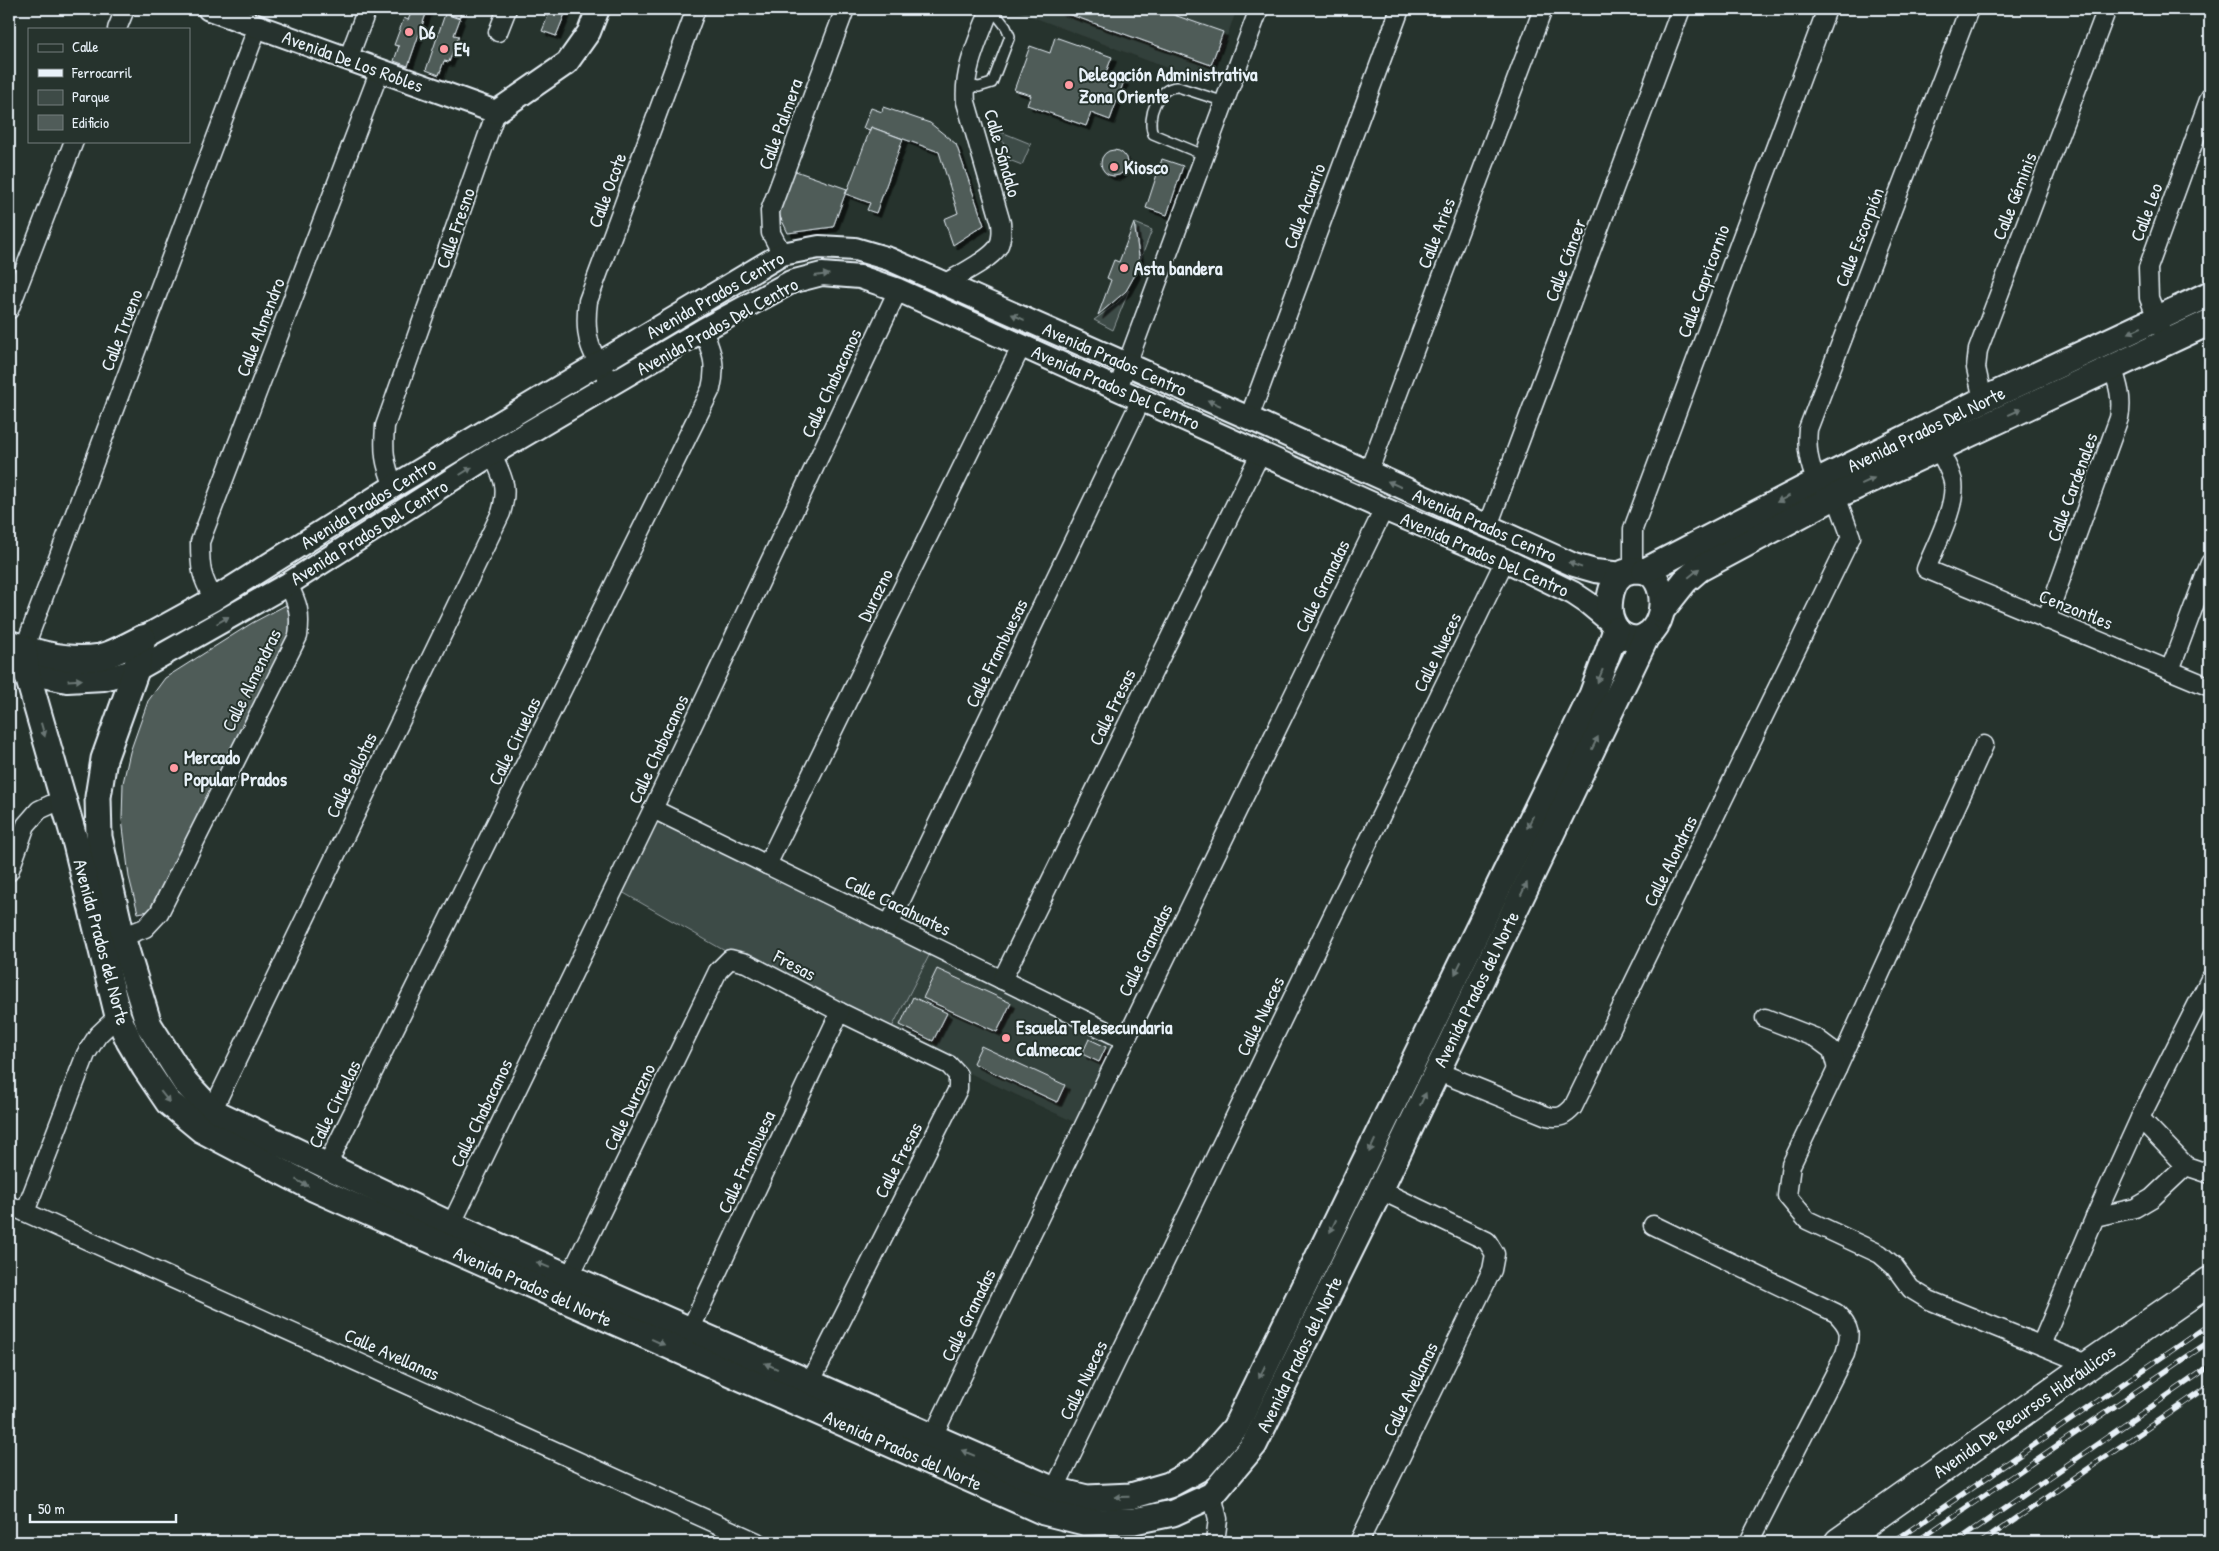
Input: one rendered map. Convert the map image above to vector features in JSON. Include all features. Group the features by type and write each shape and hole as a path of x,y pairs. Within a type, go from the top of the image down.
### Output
{"main road":[{"name":"Avenida Prados Del Norte","path":"1933,438 1983,400 2158,320 2210,294"},
{"name":"Avenida Prados Del Norte","path":"1634,572 1827,489 1933,438 2112,366 2210,322"},
{"name":"Avenida Prados Del Norte","path":"1662,610 1685,581 1699,569 1827,489"},
{"path":"1634,572 1654,578 1662,597 1662,610 1654,628 1647,635 1639,638 1630,638 1622,636 1614,626 1609,605 1612,593 1634,572"},
{"name":"Avenida Prados del Norte","path":"143,638 136,670 104,759 98,797 99,837 122,937 149,1025 185,1082 212,1111 451,1225 630,1302 932,1438 1054,1490 1087,1498 1131,1496 1169,1485 1200,1468 1235,1428 1592,695 1614,626"},
{"name":"Avenida Prados del Norte","path":"17,658 76,844 118,1016 145,1068 168,1102 202,1130 313,1188 621,1325 1044,1512 1084,1522 1134,1521 1173,1512 1212,1495 1254,1445 1380,1190 1647,635"},
{"name":"Avenida Prados Centro","path":"17,658 101,656 143,638"},
{"name":"Avenida De Recursos Hidráulicos","path":"1839,1542 2088,1364 2210,1281"}],"street":[{"path":"117,28 125,9"},
{"path":"348,59 367,9"},
{"path":"498,32 507,9"},
{"path":"496,112 567,63 589,32 598,9"},
{"name":"Calle Ocote","path":"612,384 598,363 588,342 586,322 588,301 696,9"},
{"name":"Calle Palmera","path":"782,254 771,233 770,211 845,9"},
{"name":"Calle Sándalo","path":"944,284 988,256 998,247 1002,236 1001,223 966,102 964,85 968,68 991,9"},
{"path":"1118,388 1128,366 1259,9"},
{"name":"Calle Acuario","path":"1249,418 1400,9"},
{"name":"Calle Aries","path":"1368,472 1543,9"},
{"name":"Calle Cáncer","path":"1488,526 1681,9"},
{"name":"Calle Capricornio","path":"1634,572 1633,529 1827,9"},
{"name":"Calle Escorpión","path":"1827,489 1810,465 1806,446 1808,429 1969,9"},
{"name":"Calle Géminis","path":"1983,400 1976,368 1978,350 2104,14 2104,9"},
{"name":"Avenida De Los Robles","path":"218,10 496,112"},
{"name":"Calle Trueno","path":"17,658 258,26"},
{"name":"Calle Almendro","path":"214,600 203,579 200,562 200,542 380,70"},
{"name":"Calle Leo","path":"2168,342 2149,298 2148,268 2210,97"},
{"name":"Calle Fresno","path":"394,486 385,466 383,445 385,426 496,112"},
{"path":"9,310 74,142"},
{"name":"Avenida Prados Centro","path":"143,638 214,600 394,486 782,254 819,246 855,249 889,259 1249,418 1574,565 1595,572 1634,572"},
{"name":"Avenida Prados Del Centro","path":"17,658 67,681 104,679 136,670 288,584 492,454 703,330 790,282 822,274 860,277 898,290 1022,345 1384,509 1505,560 1588,602 1614,626"},
{"name":"Calle Chabacanos","path":"451,1225 653,809 898,290"},
{"name":"Calle Ciruelas","path":"326,1167 712,389 715,371 713,354 703,330"},
{"name":"Durazno","path":"767,864 1022,345"},
{"name":"Calle Cardenales","path":"2046,620 2119,418 2122,405 2120,391 2112,366"},
{"name":"Calle Frambuesas","path":"889,924 1141,400"},
{"name":"Cenzontles","path":"1933,438 1952,479 1954,491 1951,504 1926,569 2210,687"},
{"name":"Calle Fresas","path":"1002,980 1261,452"},
{"name":"Calle Bellotas","path":"212,1111 501,513 506,496 503,478 492,454"},
{"name":"Calle Alondras","path":"1436,1071 1547,1116 1557,1118 1567,1115 1573,1107 1852,536 1827,489"},
{"name":"Calle Granadas","path":"932,1438 1384,509"},
{"name":"Calle Nueces","path":"1054,1490 1505,560"},
{"path":"2170,670 2210,563"},
{"name":"Calle Almendras","path":"122,937 145,928 159,913 298,636 301,619 297,602 288,584"},
{"path":"1984,745 1837,1069 1791,1165 1787,1196 1807,1220 1880,1254 1894,1266 1911,1289 1929,1300 2088,1364"},
{"path":"9,872 26,825 39,810 63,799"},
{"name":"Calle Cacahuates","path":"653,809 1124,1040"},
{"path":"76,844 99,837"},
{"name":"Fresas","path":"730,959 746,963 840,1012"},
{"name":"Calle Durazno","path":"570,1276 718,971 730,959"},
{"path":"2041,1345 2095,1217 2140,1118 2210,979"},
{"name":"Calle Fresas","path":"810,1383 958,1089 958,1075 949,1065 840,1012"},
{"name":"Calle Frambuesa","path":"690,1330 840,1012"},
{"path":"25,1212 86,1054 98,1035 118,1016"},
{"path":"1765,1018 1816,1038 1832,1050 1837,1069"},
{"path":"145,1068 167,1055"},
{"path":"1386,1115 1410,1127"},
{"path":"2140,1118 2186,1166 2210,1174"},
{"path":"2095,1217 2135,1208 2152,1198 2186,1166"},
{"name":"Calle Avellanas","path":"1359,1542 1492,1270 1495,1254 1487,1241 1380,1190"},
{"name":"Calle Avellanas","path":"9,1205 757,1542"},
{"path":"1653,1225 1836,1313 1847,1324 1850,1338 1845,1354 1749,1542"},
{"path":"621,1325 630,1302"},
{"path":"1235,1428 1254,1445"},
{"path":"1212,1495 1218,1519 1215,1542"}],"lane":[{"path":"964,85 979,87 992,83 1008,41 1009,31 991,9"},
{"path":"1206,156 1154,134 1150,127 1151,119 1160,96 1164,90 1170,87 1178,87 1225,102"}],"shaded area":[{"path":"1012,9 1237,9 1209,84"},
{"name":"Escuela Telesecundaria Calmecac","path":"934,946 1125,1040 1083,1126 888,1035"}],"green space":[{"path":"999,131 1031,144 1022,165 1009,160"},
{"path":"1135,223 1152,230 1140,261"},
{"path":"1129,290 1113,330 1094,320 1116,304"},
{"path":"653,809 934,946 888,1035 746,963 615,888"}],"building":[{"name":"D6","path":"413,9 427,11 408,66 394,61 399,46 394,45 404,18 408,20"},
{"path":"447,9 463,9 459,18 446,13"},
{"path":"546,9 567,9 556,36 542,31 548,16 544,15"},
{"path":"1054,9 1157,9 1223,32 1211,65"},
{"name":"E4","path":"445,14 460,19 454,35 459,36 449,62 444,61 439,75 426,70"},
{"name":"Delegación Administrativa Zona Oriente","path":"1055,37 1112,57 1105,75 1124,81 1110,120 1091,113 1086,126 1027,105 1031,95 1014,90 1030,46 1050,53"},
{"path":"883,107 930,123 956,144 984,225 953,245 944,219 958,213 939,152 871,127 870,130 863,128 871,108 882,112"},
{"path":"871,127 903,139 876,213 867,210 870,203 846,194"},
{"name":"Kiosco","path":"1114,150 1123,154 1127,163 1123,172 1114,176 1105,172 1101,163 1105,154"},
{"path":"1162,159 1183,166 1167,215 1146,208"},
{"path":"790,169 847,189 833,227 788,233 776,208"},
{"name":"Asta bandera","path":"1134,223 1139,256 1135,275 1126,291 1098,315 1111,280 1107,278 1114,260 1119,262"},
{"name":"Mercado Popular Prados","path":"286,605 294,626 149,911 138,913 129,877 122,819 123,783 130,752 148,701 165,678 252,623"},
{"path":"937,969 1011,1003 997,1032 923,998"},
{"path":"913,997 947,1013 933,1041 900,1025"},
{"path":"1089,1039 1106,1047 1099,1062 1082,1054"},
{"path":"981,1046 1065,1085 1057,1102 973,1063"}],"railway":[{"path":"1893,1542 2210,1324"},
{"path":"1916,1542 2210,1341"},
{"path":"1956,1542 2210,1366"},
{"path":"1982,1542 2210,1385"}],"place":[{"name":"D6","path":"409,32"},
{"name":"E4","path":"444,49"},
{"name":"Delegación Administrativa Zona Oriente","path":"1069,85"},
{"name":"Kiosco","path":"1114,167"},
{"name":"Asta bandera","path":"1124,268"},
{"name":"Mercado Popular Prados","path":"174,768"},
{"name":"Escuela Telesecundaria Calmecac","path":"1006,1038"}]}
